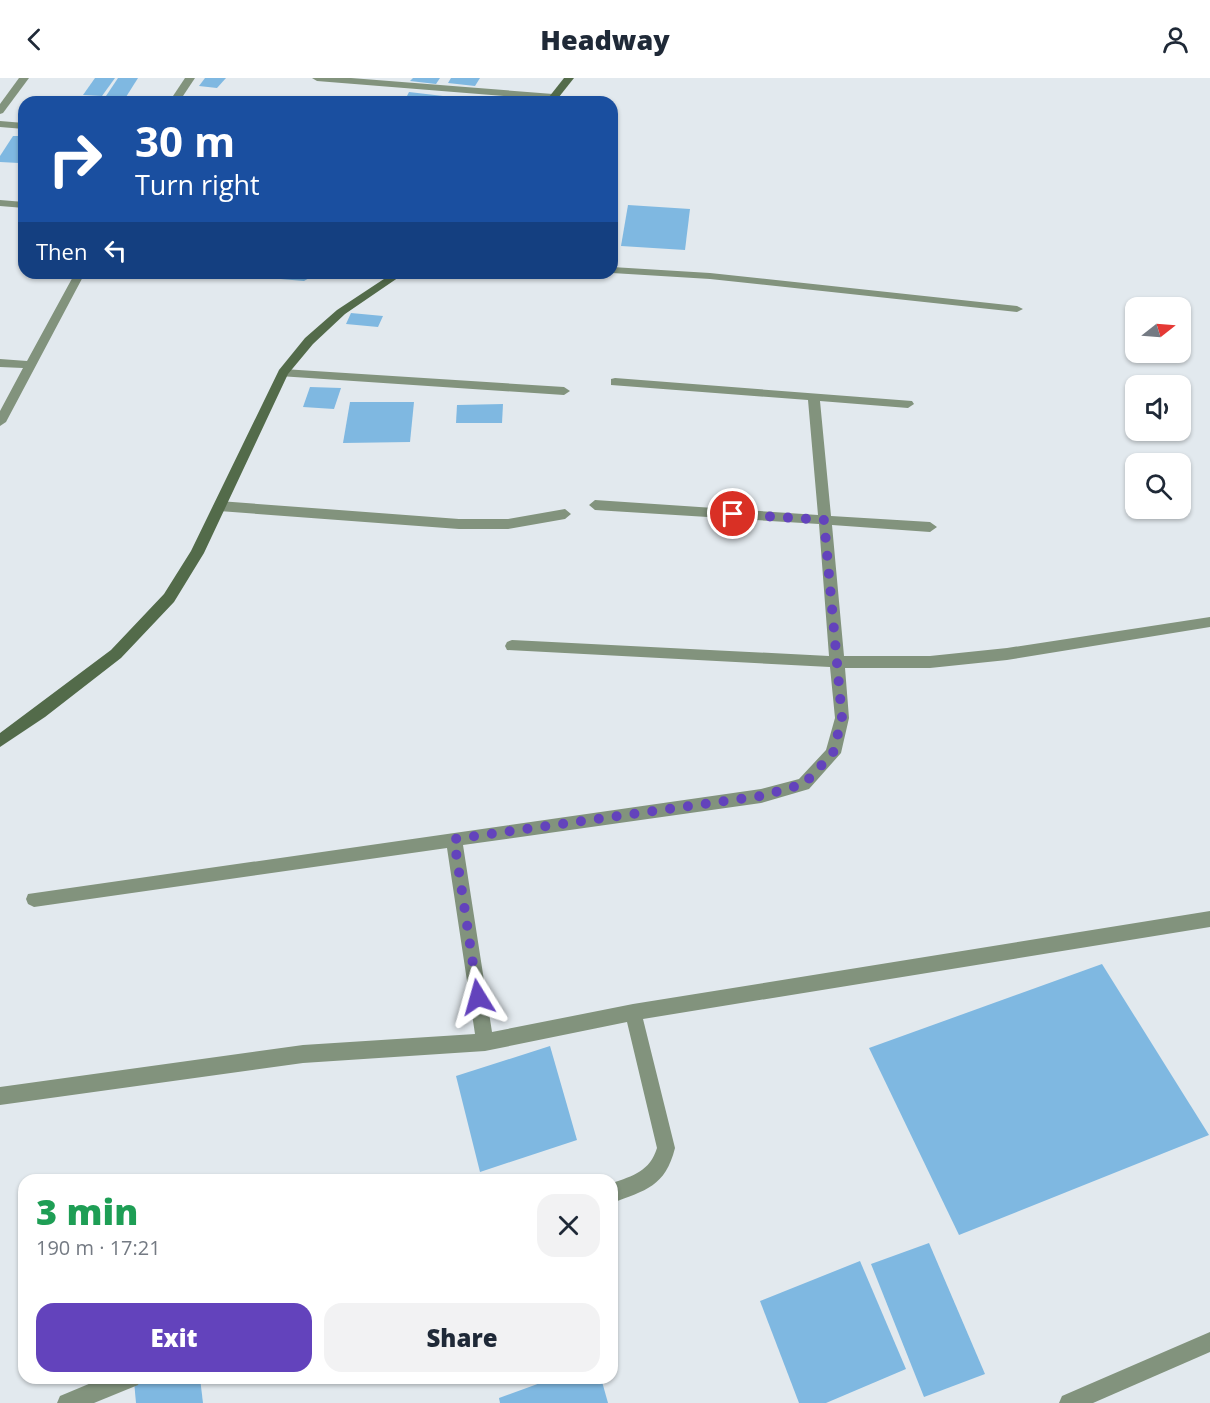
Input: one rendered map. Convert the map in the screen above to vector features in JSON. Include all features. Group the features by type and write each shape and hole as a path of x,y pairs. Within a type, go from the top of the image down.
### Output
{"street":[{"path":"0,111 24,78"},
{"path":"178,96 190,78"},
{"path":"317,78 509,96"},
{"path":"555,96 570,78"},
{"path":"0,124 18,126"},
{"path":"0,203 18,204"},
{"path":"618,270 710,276 1017,309"},
{"path":"0,422 77,279"},
{"path":"0,741 116,654 169,598 197,553 283,373 309,341 341,312 391,279"},
{"path":"0,363 32,365"},
{"path":"283,373 564,391"},
{"path":"615,382 814,399 908,404"},
{"path":"34,898 761,796 804,784 833,753 842,718 814,399"},
{"path":"219,506 459,524 508,524 566,514"},
{"path":"595,506 930,527"},
{"path":"512,646 837,662 930,662 996,656 1210,622"},
{"path":"454,839 485,1042"},
{"path":"0,1096 303,1054 485,1042 633,1012 1210,919"},
{"path":"618,1191 654,1176 664,1163 666,1148 633,1012"},
{"path":"1069,1403 1210,1342"},
{"path":"67,1403 115,1384"}],"building":[{"path":"95,78 115,78 102,96 83,95"},
{"path":"118,78 138,78 127,96 106,96"},
{"path":"205,78 226,78 217,88 199,86"},
{"path":"413,78 440,78 436,84 410,81"},
{"path":"451,78 480,78 475,86 448,83"},
{"path":"409,92 443,96 407,96"},
{"path":"13,136 18,136 18,163 0,162 0,156"},
{"path":"628,205 690,209 685,250 621,246"},
{"path":"281,279 308,279 304,281"},
{"path":"351,313 383,316 378,327 346,324"},
{"path":"310,387 341,388 334,409 303,407"},
{"path":"350,402 414,402 410,442 343,443"},
{"path":"503,404 502,423 456,423 457,405"},
{"path":"1102,964 1209,1135 959,1235 869,1048"},
{"path":"550,1046 577,1140 480,1172 456,1076"},
{"path":"929,1243 985,1374 924,1397 871,1264"},
{"path":"860,1261 906,1369 826,1403 799,1403 760,1301"},
{"path":"134,1384 201,1384 203,1403 136,1403"},
{"path":"538,1384 603,1384 608,1403 500,1403 499,1398"}],"route":[{"path":"478,997 454,839 761,796 804,784 833,753 842,718 824,520 733,514"}]}
